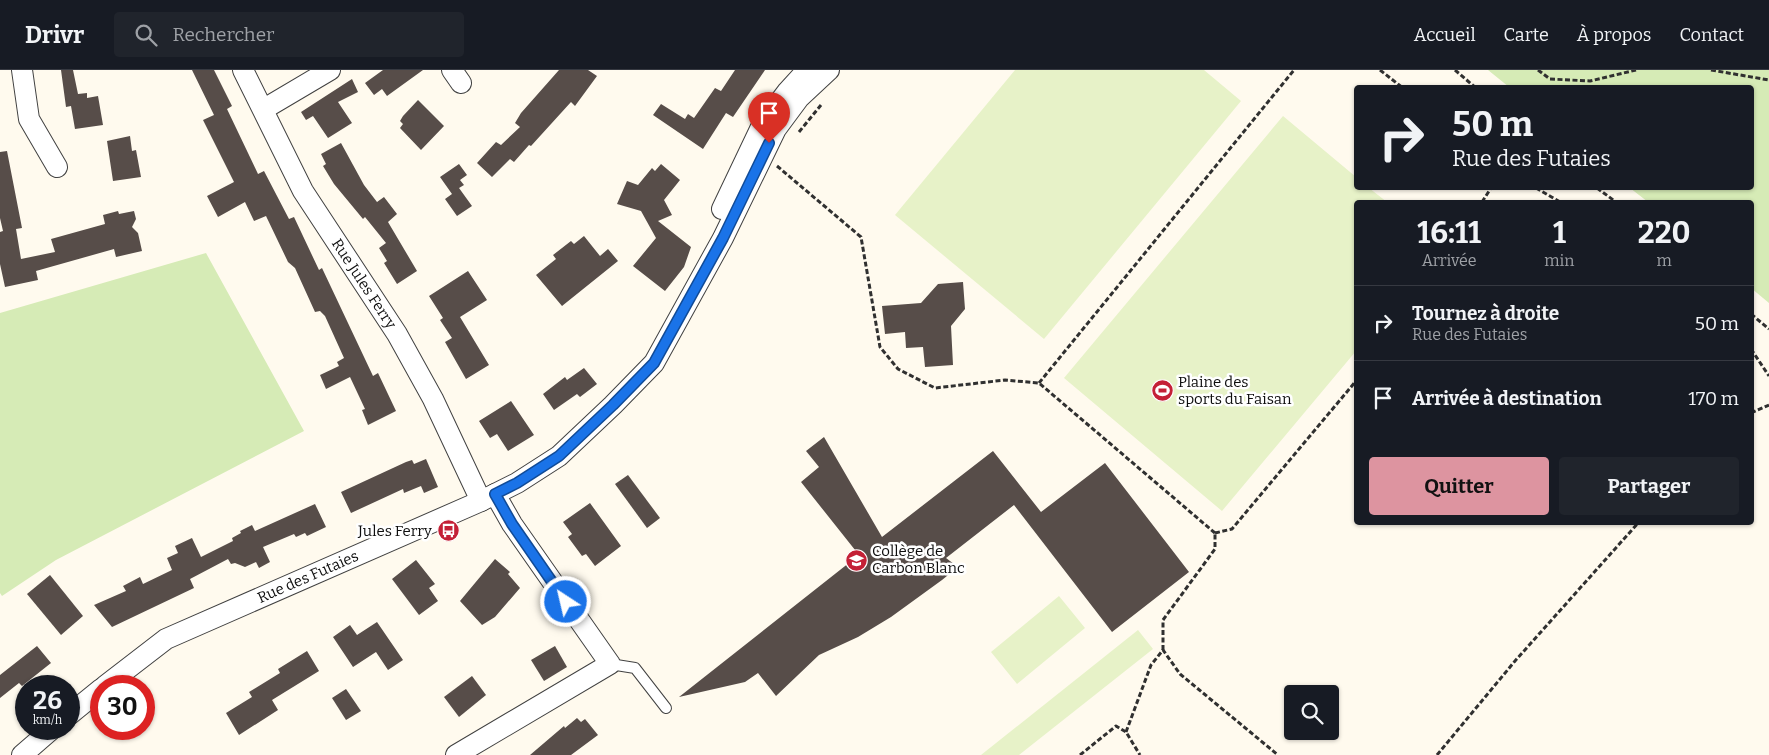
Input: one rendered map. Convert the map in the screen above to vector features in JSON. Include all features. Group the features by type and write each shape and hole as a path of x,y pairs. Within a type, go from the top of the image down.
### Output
{"street":[{"path":"22,70 29,118 57,167"},
{"name":"Rue Jules Ferry","path":"243,70 303,191 397,334 488,498 512,524 610,664"},
{"path":"264,109 330,70"},
{"name":"Rue des Futaies","path":"683,309 713,229 735,178 762,125 787,92 807,70"},
{"name":"Rue des Futaies","path":"119,675 166,639 488,498 517,483 559,456 654,363 723,238 776,129 799,98 829,70"},
{"path":"456,755 610,664"},
{"path":"80,706 90,698"},
{"path":"22,755 39,740"}],"lane":[{"path":"610,664 635,668 666,708"}],"path":[{"path":"1039,383 1294,70"},
{"path":"1380,70 1399,85"},
{"path":"1455,70 1472,85"},
{"path":"1538,70 1550,79 1590,81 1636,70"},
{"path":"1711,70 1769,80"},
{"path":"795,137 822,104"},
{"path":"780,157 776,164 862,237 880,347 898,369 935,388 1005,380 1039,383 1215,532 1215,549 1163,620 1163,650 1180,674 1278,755"},
{"path":"1539,190 1557,200"},
{"path":"1600,190 1613,200"},
{"path":"1754,316 1769,329"},
{"path":"1754,354 1769,376"},
{"path":"1215,532 1232,529 1354,383"},
{"path":"1754,412 1769,405"},
{"path":"1436,755 1514,661 1636,525"},
{"path":"1126,732 1151,665 1163,650"},
{"path":"1080,755 1116,726 1126,732 1140,755"}],"green space":[{"path":"1015,70 1204,70 1241,101 1044,339 895,215"},
{"path":"1488,70 1769,70 1769,303 1754,290 1754,200 1645,200 1633,190 1754,190 1754,85 1507,85"},
{"path":"1283,116 1354,175 1354,190 1372,190 1384,200 1354,200 1354,353 1222,511 1064,378"},
{"path":"206,253 304,431 56,560 2,596 0,593 0,313"},
{"path":"1059,596 1085,628 1017,684 991,652"},
{"path":"1138,630 1153,649 1019,755 981,755"}],"building":[{"path":"61,70 73,70 78,94 87,93 87,98 98,96 103,125 75,129 71,106 66,107"},
{"path":"192,70 214,70 232,106 227,109 258,174 264,171 289,219 294,217 319,270 322,268 373,376 378,373 396,411 368,425 362,410 365,409 350,377 326,389 320,375 339,366 337,362 344,358 325,316 320,311 315,312 295,268 288,262 266,216 254,221 245,202 218,217 207,196 234,182 203,120 214,115"},
{"path":"383,70 423,70 387,96 382,89 374,95 365,83"},
{"path":"559,70 588,70 597,76 575,106 571,102 531,146 529,145 514,162 510,159 492,177 477,163 496,142 501,145 520,127 515,123 521,113"},
{"path":"735,70 765,70 733,117 726,113 703,149 653,115 661,104 685,119 688,114 694,118 715,88 721,91"},
{"path":"352,79 358,92 338,102 352,123 328,138 313,116 306,120 301,112"},
{"path":"418,100 444,126 421,150 400,128 403,124 400,121 403,116"},
{"path":"130,136 132,151 136,150 141,177 113,181 107,141"},
{"path":"341,143 364,185 377,202 384,197 397,214 388,222 417,271 397,284 384,263 387,261 379,248 386,243 334,184 323,166 326,164 321,154"},
{"path":"7,151 22,228 16,229 21,259 55,252 51,239 105,224 103,215 118,211 119,214 134,211 136,219 132,227 138,233 142,251 116,257 114,249 36,271 38,280 5,287 0,264 0,232 3,231 0,218 0,152"},
{"path":"459,164 467,175 460,180 464,185 459,188 472,206 457,216 445,199 452,194 440,177"},
{"path":"661,164 680,180 664,200 672,215 658,221 691,247 684,267 665,291 633,266 656,238 641,211 617,204 627,181 638,185 652,168 655,171"},
{"path":"584,236 600,256 608,249 618,261 562,306 536,275 556,259 553,255 571,241 574,244"},
{"path":"468,271 487,300 460,317 489,365 466,379 445,342 452,338 440,320 443,318 429,296"},
{"path":"963,282 965,309 951,326 953,365 925,367 923,347 906,348 905,332 885,334 882,306 921,303 938,284"},
{"path":"584,368 597,384 580,397 577,394 554,410 543,394 565,377 567,380"},
{"path":"511,401 534,435 508,451 497,434 490,438 479,421"},
{"path":"824,437 882,537 993,451 1041,512 1105,463 1189,572 1112,632 1014,505 946,558 958,567 942,580 891,617 858,637 819,655 776,696 758,673 745,682 679,697 859,555 801,482 819,467 806,451"},
{"path":"426,459 438,487 424,493 421,486 404,493 403,489 351,513 341,492 406,462 412,460 414,464"},
{"path":"628,475 660,518 647,528 615,484"},
{"path":"590,503 621,546 595,566 586,554 582,556 568,537 572,534 563,522"},
{"path":"315,504 326,527 307,536 305,533 296,537 294,534 263,547 270,562 259,568 256,562 245,567 235,563 231,564 228,559 190,579 194,588 112,627 94,605 126,591 123,586 140,577 143,584 172,570 167,558 178,553 175,546 192,538 201,557 233,541 232,538 241,533 240,531 252,525 255,531"},
{"path":"495,559 510,572 508,574 520,588 495,617 482,625 460,601"},
{"path":"416,560 435,584 429,588 438,601 419,615 392,579"},
{"path":"50,575 83,616 61,635 27,594"},
{"path":"377,622 403,660 388,670 376,652 353,667 333,637 350,625 357,635"},
{"path":"37,646 51,663 36,675 15,675 15,686 0,698 0,675"},
{"path":"555,646 567,667 544,681 531,660"},
{"path":"307,651 319,671 272,700 278,710 239,735 226,713 252,697 249,692 280,673 278,669"},
{"path":"472,676 486,695 459,717 444,697"},
{"path":"346,689 361,711 346,720 332,698"},
{"path":"577,718 581,722 585,719 598,735 571,755 530,755 564,726 565,728"}],"place":[{"name":"Plaine des sports du Faisan","path":"1162,391"},
{"name":"Jules Ferry","path":"448,531"},
{"name":"Collège de Carbon Blanc","path":"856,560"}],"route":[{"path":"566,602 512,524 495,494 517,483 559,456 654,363 723,238 769,143"}]}
